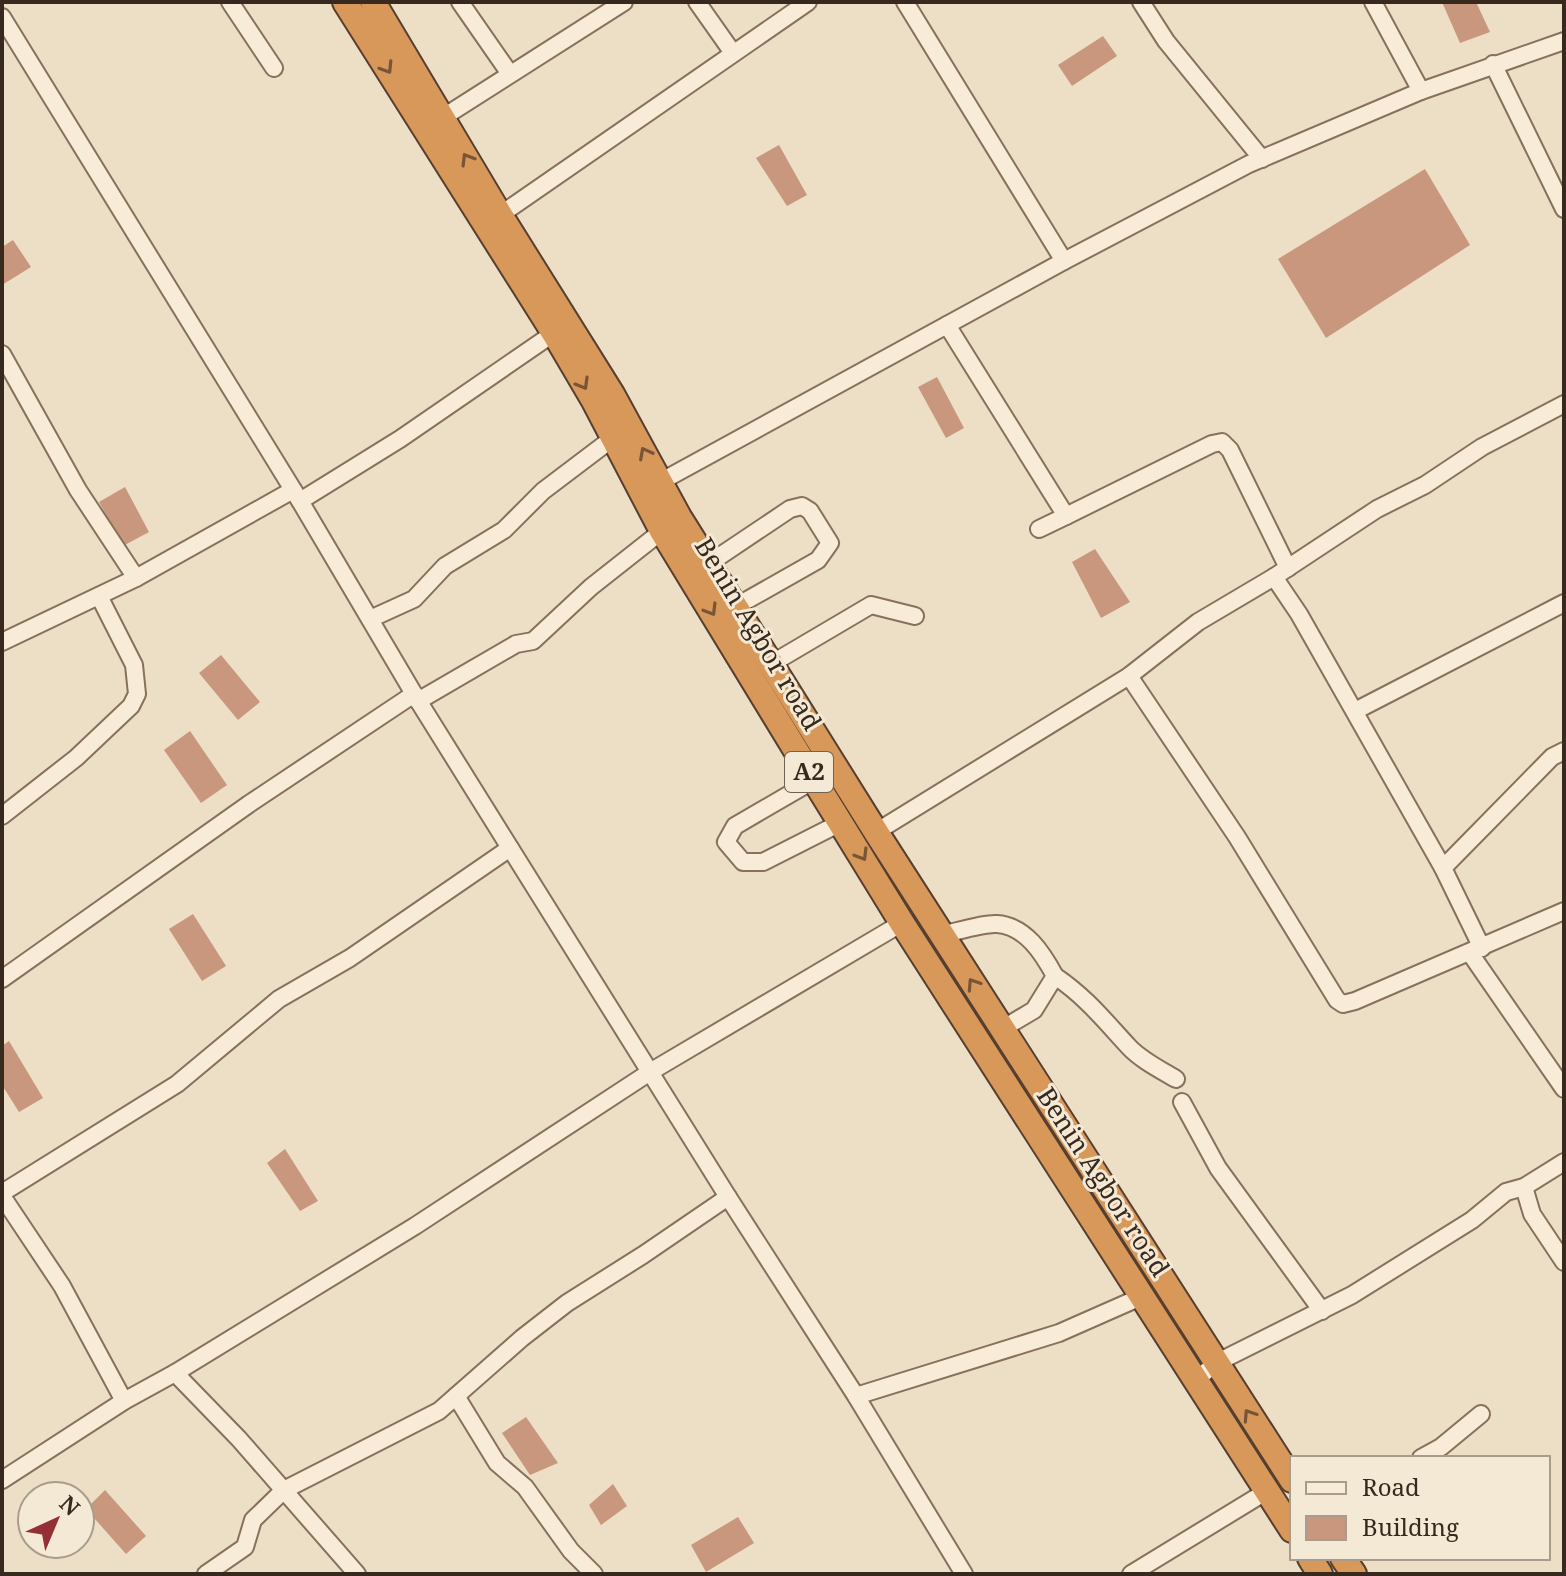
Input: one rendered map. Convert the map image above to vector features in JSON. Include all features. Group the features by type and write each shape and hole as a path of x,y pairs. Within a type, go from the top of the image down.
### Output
{"highway":[{"name":"Benin Agbor road","path":"345,2 554,333 662,531 902,923 1290,1527"},
{"name":"Benin Agbor road","path":"373,2 500,215 612,394 708,564 941,935 1290,1477"}],"street":[{"path":"230,2 274,68"},
{"path":"460,2 510,74"},
{"path":"442,118 624,2"},
{"path":"697,2 733,53"},
{"path":"500,215 808,2"},
{"path":"905,2 1064,261"},
{"path":"1141,2 1166,41 1262,159"},
{"path":"1373,2 1421,91"},
{"path":"2,17 416,698 856,1396 964,1574"},
{"path":"660,482 1064,261 1262,159 1421,91 1564,41"},
{"path":"1493,64 1564,209"},
{"path":"947,325 1066,516"},
{"path":"2,642 136,578 400,439 554,333"},
{"path":"2,354 78,490 136,578"},
{"path":"876,832 1129,676 1185,631 1377,509 1425,485 1461,459 1564,404"},
{"path":"370,619 414,599 445,566 504,530 543,491 613,438"},
{"path":"1039,529 1212,444 1222,442 1230,450 1299,614 1443,868 1476,951 1564,1089"},
{"path":"708,564 790,509 802,506 817,521 830,543 818,560 735,607"},
{"path":"2,979 249,804 416,698 516,644 533,641 591,587 662,531"},
{"path":"2,816 76,758 131,706 137,694 134,665 99,596"},
{"path":"1355,711 1564,603"},
{"path":"771,664 871,605 915,616"},
{"path":"1129,676 1237,837 1337,1000 1343,1004 1476,951 1564,911"},
{"path":"1443,868 1552,757 1564,751"},
{"path":"814,780 735,826 726,842 743,862 763,862 842,822"},
{"path":"124,1401 62,1286 2,1194 177,1084 279,999 350,958 510,848"},
{"path":"2,1480 124,1401 415,1226 650,1072 902,923"},
{"path":"941,935 997,924 1023,934 1042,953 1055,976 1079,992 1131,1049 1176,1079"},
{"path":"1002,1029 1034,1010 1055,976"},
{"path":"1182,1102 1218,1168 1322,1311"},
{"path":"1196,1380 1216,1363 1322,1311 1472,1220 1506,1192 1524,1187 1564,1162"},
{"path":"1524,1187 1532,1214 1564,1262"},
{"path":"206,1574 245,1547 253,1520 284,1490 439,1411 567,1303 728,1197"},
{"path":"856,1396 1059,1333 1143,1296"},
{"path":"175,1373 357,1574"},
{"path":"456,1396 497,1463 525,1487 571,1551 594,1574"},
{"path":"1425,1456 1441,1447 1481,1414"},
{"path":"1131,1574 1267,1491"}],"building":[{"path":"1442,2 1476,2 1490,32 1460,43"},
{"path":"1103,36 1117,56 1072,86 1058,65"},
{"path":"779,145 807,195 787,206 756,158"},
{"path":"1425,169 1470,245 1326,338 1278,259"},
{"path":"13,240 31,267 2,285 2,247"},
{"path":"937,377 964,428 946,438 918,387"},
{"path":"125,487 149,532 123,546 99,502"},
{"path":"1095,549 1130,602 1101,618 1072,562"},
{"path":"221,655 260,702 238,720 199,673"},
{"path":"190,731 227,785 201,803 164,750"},
{"path":"193,914 226,966 202,981 169,929"},
{"path":"9,1041 43,1098 19,1112 2,1085 2,1046"},
{"path":"285,1149 318,1201 300,1211 267,1163"},
{"path":"526,1417 558,1463 530,1475 502,1433"},
{"path":"613,1484 627,1506 601,1525 589,1505"},
{"path":"105,1490 146,1536 126,1554 96,1520 96,1499"},
{"path":"738,1517 754,1543 706,1572 691,1545"}]}
